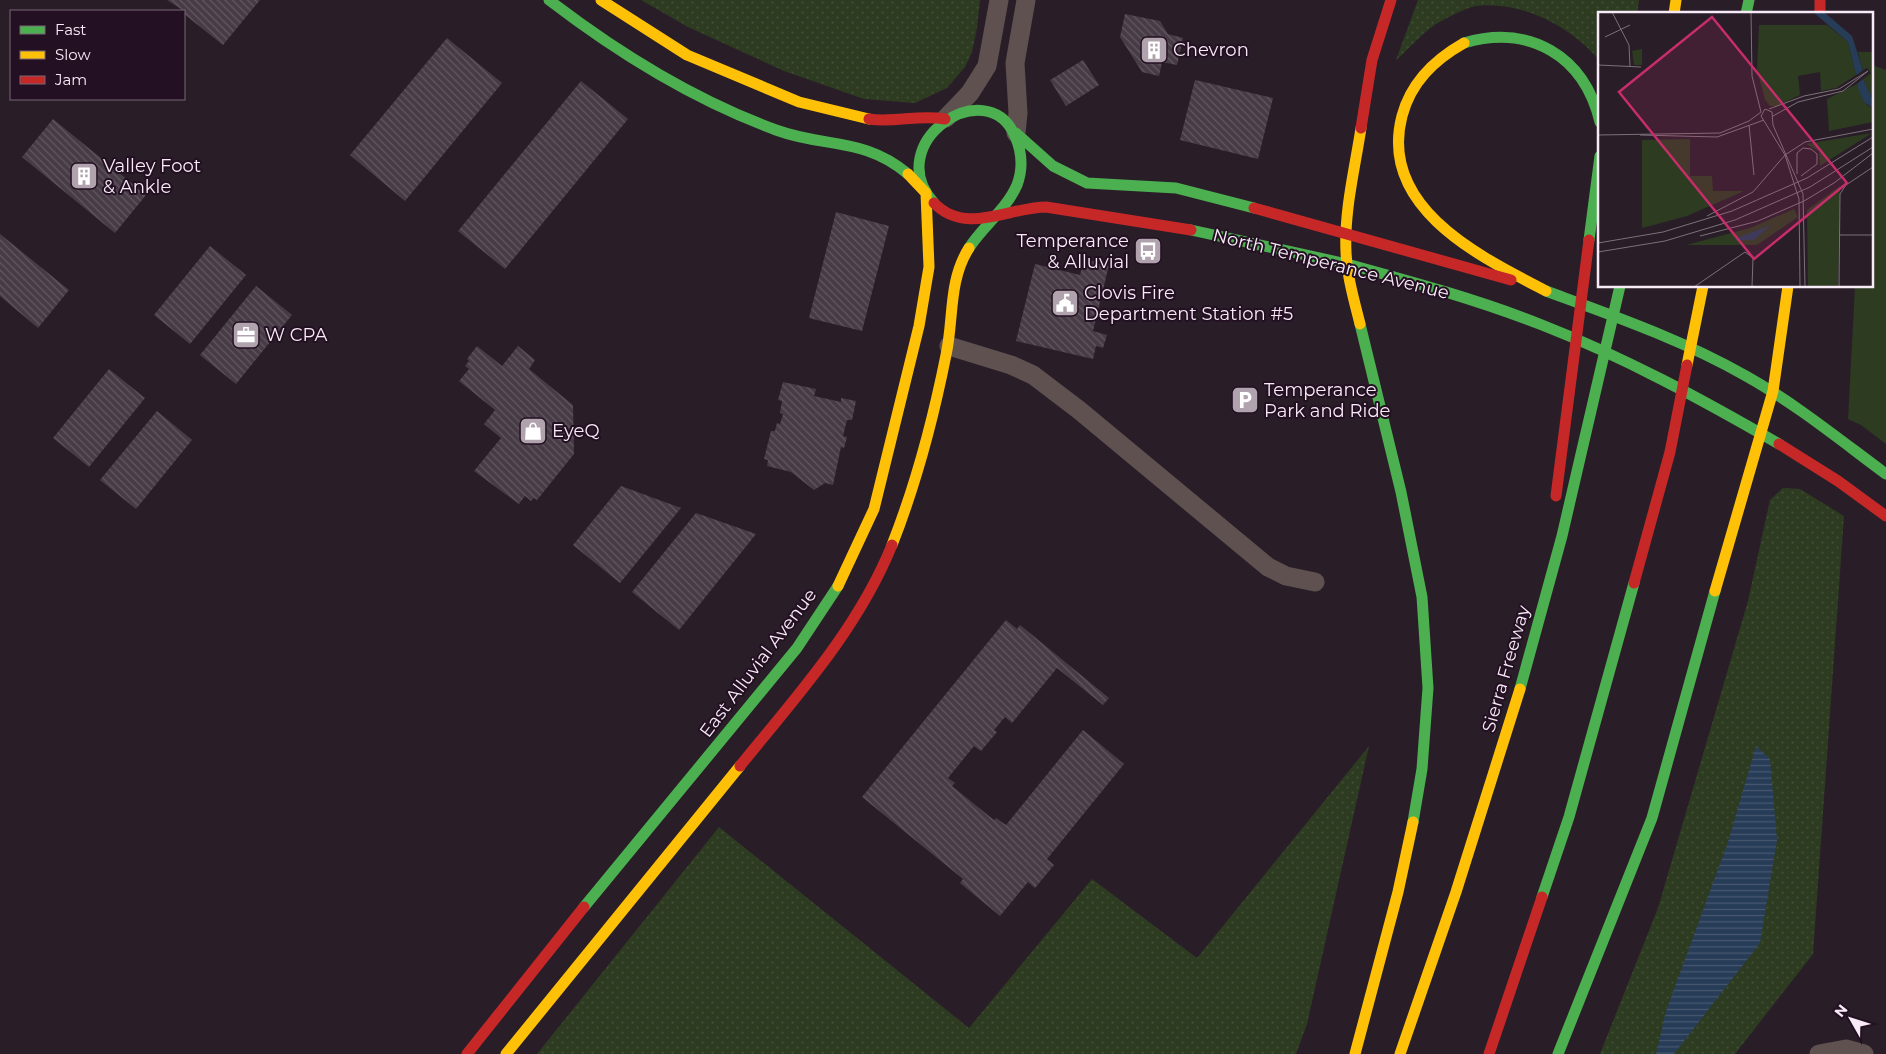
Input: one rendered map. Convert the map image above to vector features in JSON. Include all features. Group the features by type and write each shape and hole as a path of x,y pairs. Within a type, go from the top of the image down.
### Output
{"main road":[{"path":"549,0 628,56 692,91 786,134 872,151 904,172 940,209 953,216 968,219 992,217"},
{"path":"588,0 618,12"},
{"path":"601,0 687,55 800,102 853,117 872,120 891,121 934,117 945,119"},
{"path":"1355,1054 1398,892 1411,831 1422,769 1428,688 1422,597 1401,492 1347,264 1350,198 1372,60 1391,0"},
{"path":"1546,291 1464,245 1441,227 1427,211 1412,190 1401,162 1399,132 1403,108 1420,77 1452,49 1489,36 1507,36 1541,46 1570,65 1591,93 1598,116"},
{"path":"506,1054 819,669 850,626 880,572 898,530 919,464 948,346 958,268 968,248 992,217 1010,198 1019,178 1021,157 1016,133 1000,118 985,111 959,112 945,119 930,135 922,152 919,174 926,193"},
{"name":"North Temperance Avenue","path":"1016,133 1054,166 1087,183 1176,188 1347,232 1546,291 1650,329 1712,358 1773,391 1886,474"},
{"path":"1554,510 1598,172"},
{"name":"East Alluvial Avenue","path":"467,1054 552,945 797,648 837,589 874,509 919,326 929,266 926,193"},
{"name":"North Temperance Avenue","path":"992,217 1029,208 1054,208 1199,232 1347,264 1443,290 1532,321 1642,370 1762,433 1804,458 1886,516"},
{"name":"Sierra Freeway","path":"1400,1054 1442,940 1493,779 1540,617 1589,424 1620,288"},
{"path":"1489,1054 1569,817 1670,452 1703,288"},
{"path":"1558,1054 1652,818 1746,479 1762,433 1773,391 1788,288"},
{"path":"1540,617 1551,529"}],"street":[{"path":"945,119 970,93 987,66 999,0"},
{"path":"1016,133 1018,114 1015,64 1026,0"},
{"path":"948,346 1011,365 1032,375 1079,410 1268,566 1286,576 1314,582"},
{"path":"1819,1054 1846,1049 1864,1054"}],"green space":[{"path":"641,0 980,0 972,52 965,67 947,88 915,103 864,99 784,71 688,27"},
{"path":"1418,0 1639,0 1637,12 1598,12 1598,59 1575,37 1544,18 1510,7 1492,5 1470,7 1436,24 1396,60"},
{"path":"1874,66 1886,70 1886,444 1861,425 1848,419 1855,288 1874,288"},
{"path":"1783,488 1800,489 1844,516 1813,954 1735,1054 1600,1054 1658,908 1748,601 1770,500"},
{"path":"1369,746 1307,1024 1296,1054 537,1054 719,827 969,1028 1092,879 1197,958"}],"water":[{"path":"1756,746 1770,759 1777,840 1760,943 1674,1054 1656,1054 1666,1011 1728,842"}],"building":[{"path":"167,0 260,0 223,45 185,15 185,10"},
{"name":"Chevron","path":"1125,14 1160,21 1168,34 1183,38 1177,65 1162,62 1159,76 1142,72 1120,37"},
{"path":"447,38 502,83 405,201 350,155"},
{"path":"1083,60 1099,85 1066,106 1050,80"},
{"path":"1195,80 1273,98 1258,159 1180,140"},
{"path":"581,81 628,119 505,269 458,231"},
{"name":"Valley Foot & Ankle","path":"53,119 146,195 115,233 22,157"},
{"path":"836,212 889,226 862,331 809,318"},
{"path":"0,234 69,290 38,328 0,296"},
{"path":"210,246 246,275 190,344 154,315"},
{"path":"1084,259 1109,265 1093,331 1107,335 1103,348 1096,346 1093,359 1016,341 1035,264 1080,275"},
{"name":"W CPA","path":"256,286 292,315 236,384 200,355"},
{"name":"EyeQ","path":"477,346 502,366 518,346 535,360 529,369 573,405 574,454 537,500 534,498 531,501 525,496 519,504 474,471 501,438 484,424 495,410 459,381 469,369 465,366 469,361 467,359"},
{"path":"109,369 145,398 89,467 53,438"},
{"path":"783,382 816,389 814,396 841,402 841,398 856,401 852,420 847,420 843,436 847,437 844,448 841,447 833,485 825,483 814,490 791,472 767,466 768,460 764,459 771,431 775,431 777,423 780,424 783,414 780,413 782,401 778,400"},
{"path":"157,411 192,440 136,509 100,480"},
{"path":"621,486 681,508 620,583 573,545"},
{"path":"696,513 756,534 679,630 632,592"},
{"path":"1006,620 1017,629 1020,625 1109,698 1103,705 1057,668 1012,723 1005,717 994,730 997,732 981,751 974,746 948,778 955,783 952,786 994,820 996,818 1006,825 1083,730 1124,764 1047,859 1054,865 1035,888 1028,882 1000,916 960,883 963,879 862,797"}],"traffic: fast":[{"path":"549,0 630,57 686,90 776,130 794,136 844,145 876,154 892,162 908,174"},
{"path":"1746,12 1749,0"},
{"path":"1464,43 1488,38 1510,38 1531,42 1550,50 1567,63 1581,79 1592,99 1598,116"},
{"path":"934,203 921,180 920,158 929,138 944,123 963,113 983,111 1001,118 1015,136 1019,148 1021,160 1019,179 1007,202 969,248"},
{"path":"1016,133 1053,166 1087,183 1176,188 1254,208"},
{"path":"1589,240 1598,171"},
{"path":"1191,230 1347,264"},
{"path":"1347,264 1470,299 1573,337 1663,380 1779,444"},
{"path":"1520,689 1562,536 1620,288"},
{"path":"1546,291 1648,329 1722,363 1782,398 1886,474"},
{"path":"1360,324 1401,492 1422,597 1428,688 1422,769 1413,822"},
{"path":"1542,897 1569,817 1634,583"},
{"path":"584,907 797,648 838,586"},
{"path":"1558,1054 1652,818 1715,591"}],"traffic: slow":[{"path":"601,0 687,55 799,102 869,119"},
{"path":"1674,12 1676,0"},
{"path":"1464,43 1443,57 1425,73 1406,104 1402,116 1399,149 1405,177 1420,203 1441,225 1466,245 1493,262 1546,291"},
{"path":"1360,324 1348,270 1346,237 1348,205 1361,128"},
{"path":"838,586 874,509 919,326 929,267 926,193 908,174"},
{"path":"892,545 909,499 930,428 948,341 955,287 962,261 969,248"},
{"path":"1687,365 1703,288"},
{"path":"1715,591 1773,391 1788,288"},
{"path":"1400,1054 1456,892 1520,689"},
{"path":"506,1054 740,766"},
{"path":"1355,1054 1398,892 1413,822"}],"traffic: jam":[{"path":"1361,128 1372,60 1391,0"},
{"path":"1820,0 1820,12"},
{"path":"869,119 888,120 926,117 945,119"},
{"path":"934,203 946,213 960,218 974,219 1046,207 1191,230"},
{"path":"1254,208 1511,280"},
{"path":"1556,496 1589,240"},
{"path":"1634,583 1670,452 1687,365"},
{"path":"1779,444 1838,481 1886,516"},
{"path":"740,766 804,688 844,634 878,576 892,545"},
{"path":"1489,1054 1542,897"},
{"path":"467,1054 584,907"}],"place":[{"name":"Chevron","path":"1154,50"},
{"name":"Valley Foot & Ankle","path":"84,176"},
{"name":"Temperance & Alluvial","path":"1148,251"},
{"name":"Clovis Fire Department Station #5","path":"1065,303"},
{"name":"W CPA","path":"246,335"},
{"name":"Temperance Park and Ride","path":"1245,400"},
{"name":"EyeQ","path":"533,431"}]}
